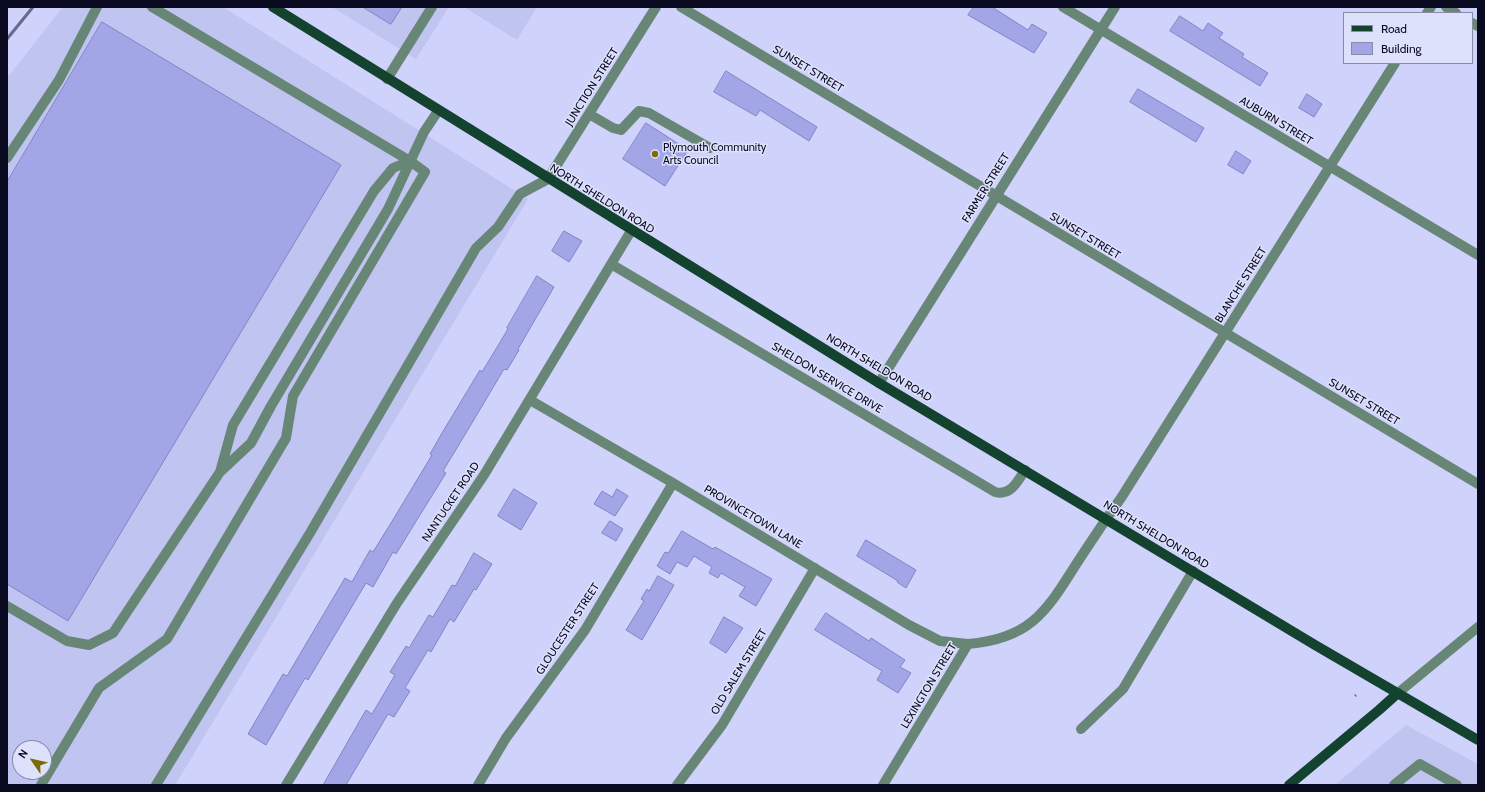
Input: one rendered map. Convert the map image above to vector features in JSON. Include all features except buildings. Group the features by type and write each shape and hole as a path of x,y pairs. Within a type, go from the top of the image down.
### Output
{"main road":[{"name":"NORTH SHELDON ROAD","path":"272,7 631,231 879,383 1478,740"},
{"path":"1289,785 1398,693"}],"street":[{"path":"7,158 59,80 97,7"},
{"path":"41,785 99,688 167,639 286,438 293,396 338,323 425,172 410,161 152,7"},
{"path":"387,79 432,7"},
{"name":"JUNCTION STREET","path":"548,179 656,7"},
{"name":"SUNSET STREET","path":"681,7 1478,484"},
{"name":"AUBURN STREET","path":"1063,7 1478,255"},
{"name":"FARMER STREET","path":"879,383 1115,7"},
{"name":"BLANCHE STREET","path":"1106,519 1121,498 1394,64"},
{"path":"7,606 67,642 89,645 113,633 220,472 251,443 271,406 388,209 424,132 438,111"},
{"path":"589,114 613,128 621,130 639,111 649,113 710,148"},
{"path":"220,472 233,425 374,191 393,168 410,161"},
{"path":"156,785 310,533 476,248 498,227 520,194 548,179"},
{"name":"NANTUCKET ROAD","path":"286,785 393,610 484,475 631,231"},
{"name":"SHELDON SERVICE DRIVE","path":"611,264 995,492 1004,493 1012,490 1025,470"},
{"name":"PROVINCETOWN LANE","path":"530,400 909,625 940,641 968,644"},
{"name":"GLOUCESTER STREET","path":"478,785 510,732 585,630 672,483"},
{"name":"LEXINGTON STREET","path":"883,785 968,644 985,643 1004,638 1039,618 1054,600 1106,519"},
{"name":"OLD SALEM STREET","path":"677,785 722,725 815,568"},
{"path":"1081,729 1123,689 1193,571"},
{"path":"1398,693 1478,627"},
{"path":"1394,785 1420,764 1457,785"}],"shaded area":[{"path":"63,7 223,7 528,199 175,785 7,785 7,78"},
{"path":"332,7 449,7 416,59"},
{"path":"464,7 537,7 517,40"},
{"path":"1406,725 1478,764 1478,785 1335,785"}],"railway":[{"path":"7,39 33,7"}],"place":[{"name":"Plymouth Community Arts Council","path":"655,154"}]}
